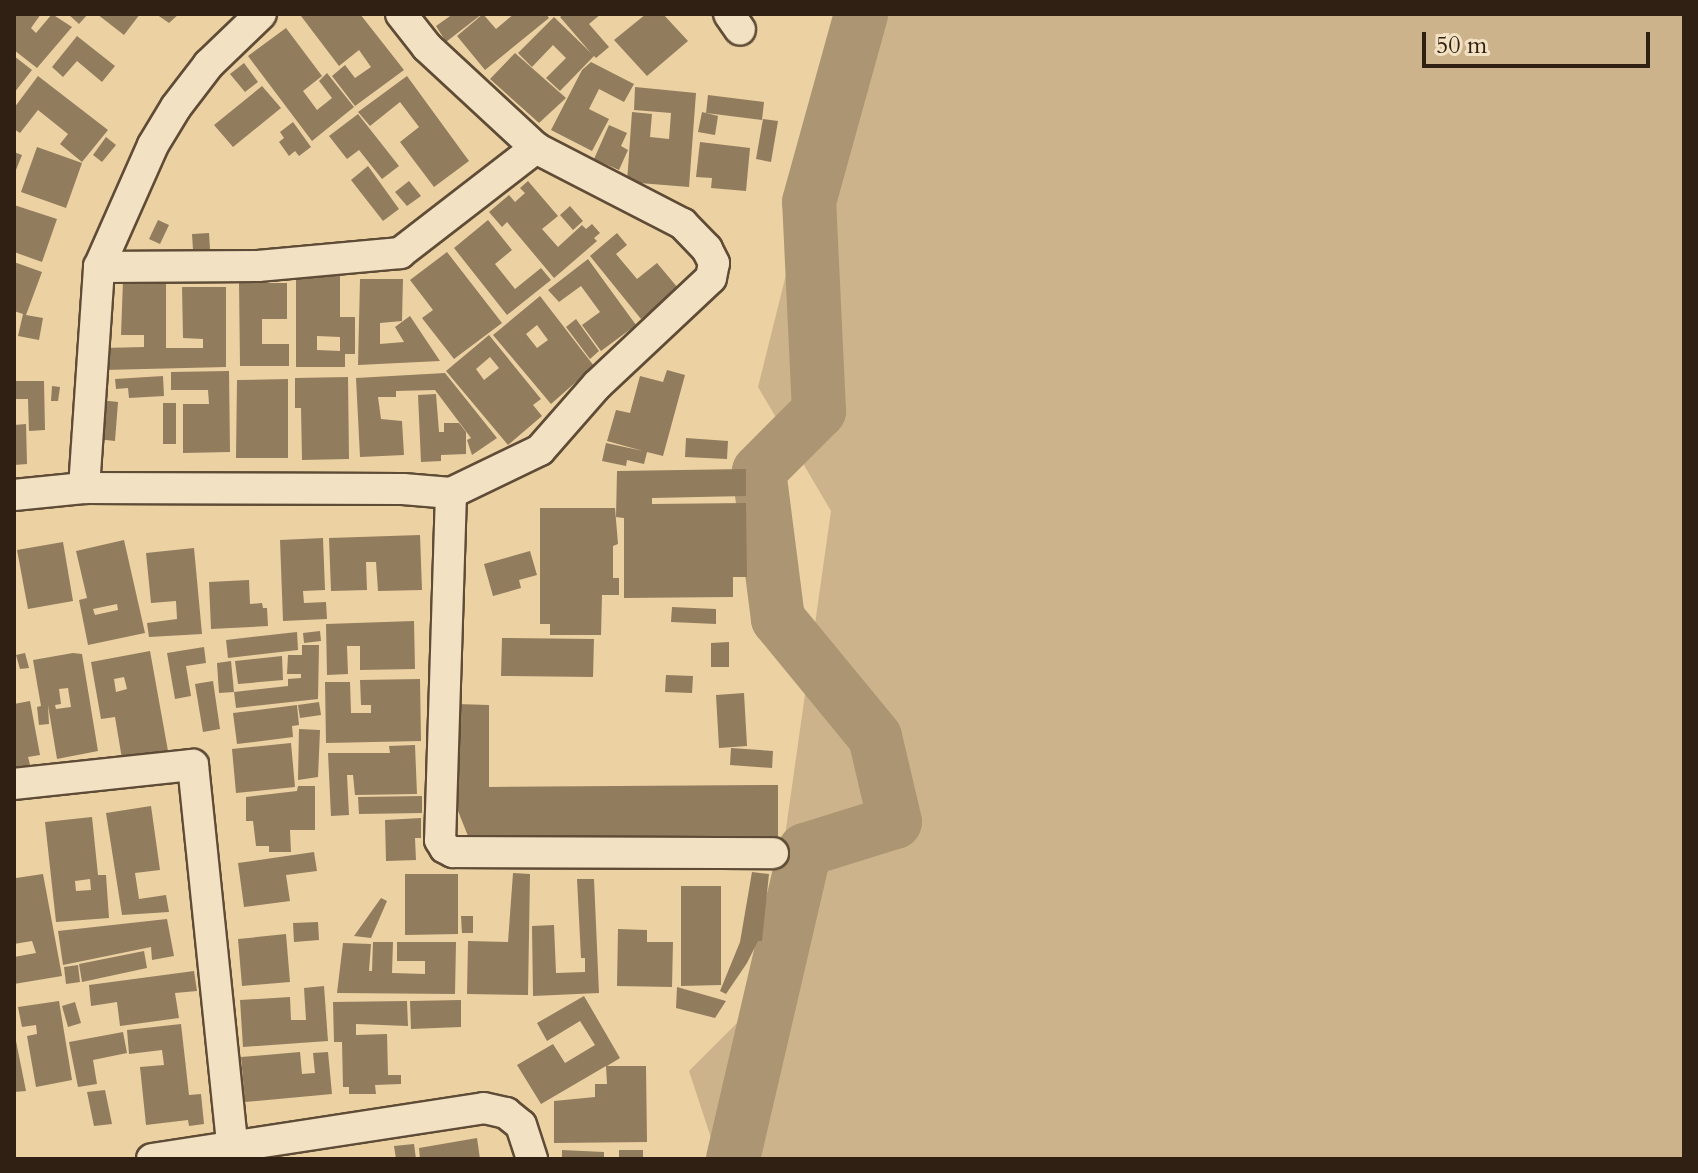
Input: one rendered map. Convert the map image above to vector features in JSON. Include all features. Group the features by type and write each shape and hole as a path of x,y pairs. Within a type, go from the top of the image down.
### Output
{"street":[{"path":"84,488 99,267 153,145 176,107 209,64 261,14"},
{"path":"14,495 84,488 403,489 451,493 540,450 597,385 711,278 714,263 707,249 683,224 536,148 427,47 401,14"},
{"path":"99,267 258,266 400,253 536,148"},
{"path":"451,493 440,840 445,848 453,852 773,853"},
{"path":"14,784 193,765 232,1144"},
{"path":"152,1159 232,1144 484,1108 506,1113 521,1125 532,1159"}],"shaded area":[{"path":"851,14 1684,14 1684,1159 718,1159 689,1071 762,998 831,511 758,387"}],"building":[{"path":"14,14 41,14 31,28 36,33 52,14 72,27 37,68 14,50"},
{"path":"68,14 88,14 79,24"},
{"path":"97,14 140,14 124,35"},
{"path":"156,14 179,14 169,23"},
{"path":"360,14 404,70 355,106 332,76 345,65 355,78 371,67 359,50 339,66 301,16"},
{"path":"453,14 482,14 446,42 436,26"},
{"path":"483,14 496,29 514,14 546,14 549,18 485,70 457,36"},
{"path":"564,14 601,14 589,24 609,47 596,58 594,56 560,91 546,78 566,58 553,45 532,67 518,53 554,17 591,53 560,17"},
{"path":"646,14 663,14 688,41 647,76 614,40"},
{"path":"286,28 322,76 303,91 317,110 332,98 319,81 327,73 354,107 312,141 248,56"},
{"path":"77,36 115,66 102,82 77,61 63,77 52,67"},
{"path":"515,53 566,98 539,123 490,79"},
{"path":"14,56 32,70 14,93"},
{"path":"591,62 634,84 624,102 599,89 589,109 609,119 592,151 551,130 582,70"},
{"path":"244,63 258,82 245,92 230,74"},
{"path":"38,76 108,130 82,162 60,144 68,134 38,110 20,133 14,129 14,108"},
{"path":"407,76 469,161 434,187 400,142 419,127 400,102 370,126 358,112"},
{"path":"262,86 281,108 233,147 214,125"},
{"path":"635,87 696,93 689,187 627,182 632,112 652,114 650,137 669,139 671,113 634,110"},
{"path":"708,95 764,102 762,120 706,113"},
{"path":"702,112 718,116 715,135 698,132"},
{"path":"358,114 399,166 382,179 359,150 347,159 329,136"},
{"path":"763,119 778,121 771,162 756,159"},
{"path":"293,122 311,147 299,156 295,151 289,156 279,142 284,138 280,132"},
{"path":"609,125 627,133 621,146 628,150 619,170 594,159"},
{"path":"106,137 116,145 102,162 93,155"},
{"path":"700,142 750,148 746,191 711,188 712,178 696,177"},
{"path":"37,147 82,163 66,208 21,192"},
{"path":"14,152 22,155 14,175"},
{"path":"368,166 399,209 383,221 351,180"},
{"path":"409,181 421,196 407,206 395,192"},
{"path":"528,181 558,216 542,229 558,247 582,225 586,229 592,224 600,233 594,238 597,241 554,278 507,222 502,227 489,212 509,195 515,202 525,193 520,188"},
{"path":"14,205 57,219 42,262 14,252"},
{"path":"570,206 583,221 573,230 560,215"},
{"path":"158,220 169,225 160,244 149,239"},
{"path":"488,220 512,250 495,264 515,289 541,268 551,280 507,315 454,248"},
{"path":"209,233 210,249 193,250 192,234"},
{"path":"617,233 627,245 616,254 637,279 657,263 678,288 641,319 590,256"},
{"path":"447,252 502,323 454,359 422,318 433,310 410,280"},
{"path":"588,259 636,325 601,351 582,325 600,312 581,286 559,302 548,290"},
{"path":"14,262 42,272 26,315 43,318 39,340 18,336 23,314 14,311"},
{"path":"340,273 340,317 355,317 355,354 345,354 345,367 296,367 296,274","holes":["317,336 340,337 340,351 317,350"]},
{"path":"360,279 403,279 402,321 380,323 380,344 404,342 395,327 410,316 440,361 358,365"},
{"path":"123,280 166,280 166,348 203,348 203,339 183,338 182,287 226,287 226,367 104,370 103,348 144,347 144,335 121,335"},
{"path":"239,283 287,283 287,319 262,319 262,344 289,344 289,366 240,366"},
{"path":"540,296 594,366 551,404 493,335","holes":["537,325 548,340 537,348 526,334"]},
{"path":"576,319 599,351 590,359 566,327"},
{"path":"489,335 541,399 533,405 542,416 508,445 446,371","holes":["490,357 499,368 484,380 476,369"]},
{"path":"667,370 685,375 663,456 647,452 644,464 627,460 626,466 602,461 606,443 643,451 607,441 616,410 630,413 640,376 663,382"},
{"path":"229,371 230,452 183,453 183,404 209,404 208,390 171,390 171,372"},
{"path":"445,373 497,438 472,455 467,440 471,438 435,390 396,391 396,397 378,397 381,419 402,421 404,455 360,457 356,378"},
{"path":"163,376 164,396 129,398 128,388 116,389 115,379"},
{"path":"348,377 349,459 302,460 301,408 295,408 295,378"},
{"path":"288,379 288,458 236,458 237,380"},
{"path":"14,381 44,381 45,430 29,431 28,399 14,399"},
{"path":"52,386 60,387 58,401 51,401"},
{"path":"436,394 439,432 444,432 444,423 459,423 466,432 466,454 441,455 441,461 421,462 418,395"},
{"path":"100,400 118,402 115,441 97,439"},
{"path":"163,403 176,403 176,444 163,444"},
{"path":"26,424 27,464 14,465 14,425"},
{"path":"686,438 728,441 727,459 685,457"},
{"path":"746,469 746,496 652,498 652,504 746,503 747,577 733,577 733,597 624,598 624,518 616,517 617,471"},
{"path":"540,508 615,508 618,544 613,546 613,578 619,578 619,595 602,595 601,635 550,635 550,624 540,624"},
{"path":"420,535 422,590 378,591 376,562 366,562 367,590 331,591 329,538"},
{"path":"323,538 325,590 303,591 304,603 326,602 327,619 283,621 280,540"},
{"path":"124,540 145,633 88,645 79,600 87,598 76,551","holes":["117,604 118,610 95,615 93,609"]},
{"path":"63,542 73,601 28,609 17,550"},
{"path":"194,548 202,634 149,637 147,623 177,619 176,601 151,603 146,553"},
{"path":"530,551 537,575 519,580 521,588 493,596 484,564"},
{"path":"249,580 250,604 262,603 263,608 267,608 268,626 211,629 209,582"},
{"path":"672,607 716,609 716,624 671,622"},
{"path":"414,621 415,669 360,670 360,646 347,646 348,674 327,675 326,624"},
{"path":"320,631 321,641 304,643 303,633"},
{"path":"297,632 298,650 228,658 226,640"},
{"path":"502,638 594,639 593,677 501,676"},
{"path":"729,642 729,667 711,667 711,643"},
{"path":"302,645 319,645 318,699 236,708 234,692 288,686 288,679 301,678 301,674 287,674 288,655 302,655"},
{"path":"204,647 206,663 186,666 191,696 175,699 167,653"},
{"path":"150,651 168,751 122,759 115,717 101,719 91,662","holes":["124,677 127,689 116,692 114,679"]},
{"path":"25,653 29,668 20,669 16,655"},
{"path":"82,654 98,751 57,759 48,705 49,724 39,725 37,707 41,706 33,660","holes":["68,688 71,707 56,709 55,705 61,704 59,689"]},
{"path":"282,656 283,680 238,684 235,661"},
{"path":"231,661 234,692 219,693 217,663"},
{"path":"666,675 693,676 692,693 665,692"},
{"path":"420,679 421,741 326,743 325,682 350,682 351,713 371,713 371,705 361,705 360,680"},
{"path":"213,681 220,729 203,732 195,684"},
{"path":"744,693 747,746 719,748 716,695"},
{"path":"30,701 40,755 28,757 32,772 14,776 14,704"},
{"path":"319,702 321,715 300,718 298,705"},
{"path":"457,704 489,705 489,787 778,785 778,841 470,841 456,806"},
{"path":"297,705 299,725 292,726 293,737 237,744 233,713"},
{"path":"299,729 320,730 318,777 298,780"},
{"path":"291,743 295,787 236,793 232,749"},
{"path":"415,745 417,794 355,795 353,775 347,775 349,815 331,816 328,753 390,753 389,746"},
{"path":"731,748 773,751 772,768 730,765"},
{"path":"298,786 315,786 315,830 290,830 291,852 269,852 269,846 256,846 253,821 246,821 246,797 297,791"},
{"path":"422,796 422,813 359,814 358,797"},
{"path":"151,806 160,870 135,873 139,899 166,895 169,912 122,915 106,813"},
{"path":"92,817 98,875 106,875 109,918 56,922 45,822","holes":["90,879 91,890 76,891 75,881"]},
{"path":"421,818 421,838 415,838 416,860 386,861 385,820"},
{"path":"314,852 317,871 286,875 290,901 244,907 238,863"},
{"path":"752,872 769,874 762,941 758,941 726,994 720,991 740,942"},
{"path":"513,873 530,874 528,995 467,994 468,941 508,942"},
{"path":"43,874 62,976 14,984 14,957 36,953 32,941 14,944 14,882 16,878"},
{"path":"405,874 458,874 458,934 405,935"},
{"path":"577,879 594,879 599,993 533,996 532,926 554,925 556,973 585,972 585,958 581,958"},
{"path":"681,886 721,886 721,985 681,986"},
{"path":"381,898 387,901 371,938 354,936"},
{"path":"461,916 473,916 473,933 462,933"},
{"path":"167,919 174,956 152,960 151,947 63,965 58,931"},
{"path":"318,922 319,940 294,942 293,923"},
{"path":"618,929 647,930 647,942 673,942 672,987 617,986"},
{"path":"286,934 290,982 242,986 238,939"},
{"path":"373,942 393,942 392,973 425,974 425,961 397,961 397,942 456,942 455,994 337,993 343,943 371,944 369,971 372,971"},
{"path":"144,951 147,968 82,982 79,964"},
{"path":"78,965 80,982 66,984 64,967"},
{"path":"194,971 197,991 175,993 179,1018 120,1026 117,1002 91,1006 89,985"},
{"path":"324,986 328,1041 243,1047 240,1000 290,997 291,1020 306,1020 304,988"},
{"path":"677,987 726,1001 715,1018 676,1008"},
{"path":"584,996 620,1058 607,1066 646,1066 647,1142 554,1143 554,1101 595,1097 595,1084 607,1084 606,1066 541,1104 517,1065 553,1044 565,1063 595,1045 580,1021 547,1041 537,1023"},
{"path":"461,1000 461,1027 411,1029 410,1001"},
{"path":"59,1001 72,1080 36,1087 27,1036 37,1034 36,1025 22,1027 18,1007"},
{"path":"407,1001 408,1026 356,1024 356,1035 387,1034 388,1075 401,1075 401,1084 375,1085 376,1094 349,1094 349,1087 343,1087 342,1042 334,1042 333,1002"},
{"path":"75,1002 81,1023 68,1027 62,1006"},
{"path":"181,1024 189,1095 201,1094 204,1124 189,1126 188,1120 146,1125 140,1067 164,1065 162,1050 129,1054 127,1030"},
{"path":"14,1031 26,1091 14,1092"},
{"path":"123,1032 127,1053 93,1060 97,1084 78,1087 69,1042"},
{"path":"300,1052 302,1074 315,1073 313,1053 328,1052 332,1094 245,1102 241,1057"},
{"path":"105,1090 112,1124 94,1126 87,1092"},
{"path":"477,1138 480,1159 420,1159 419,1148"},
{"path":"414,1144 416,1159 396,1159 394,1146"},
{"path":"562,1150 604,1152 604,1159 562,1159"},
{"path":"619,1150 643,1150 643,1159 619,1159"}],"waterway":[{"path":"733,1159 805,850 895,822 875,737 778,619 759,471 819,411 809,202 861,14"}]}
